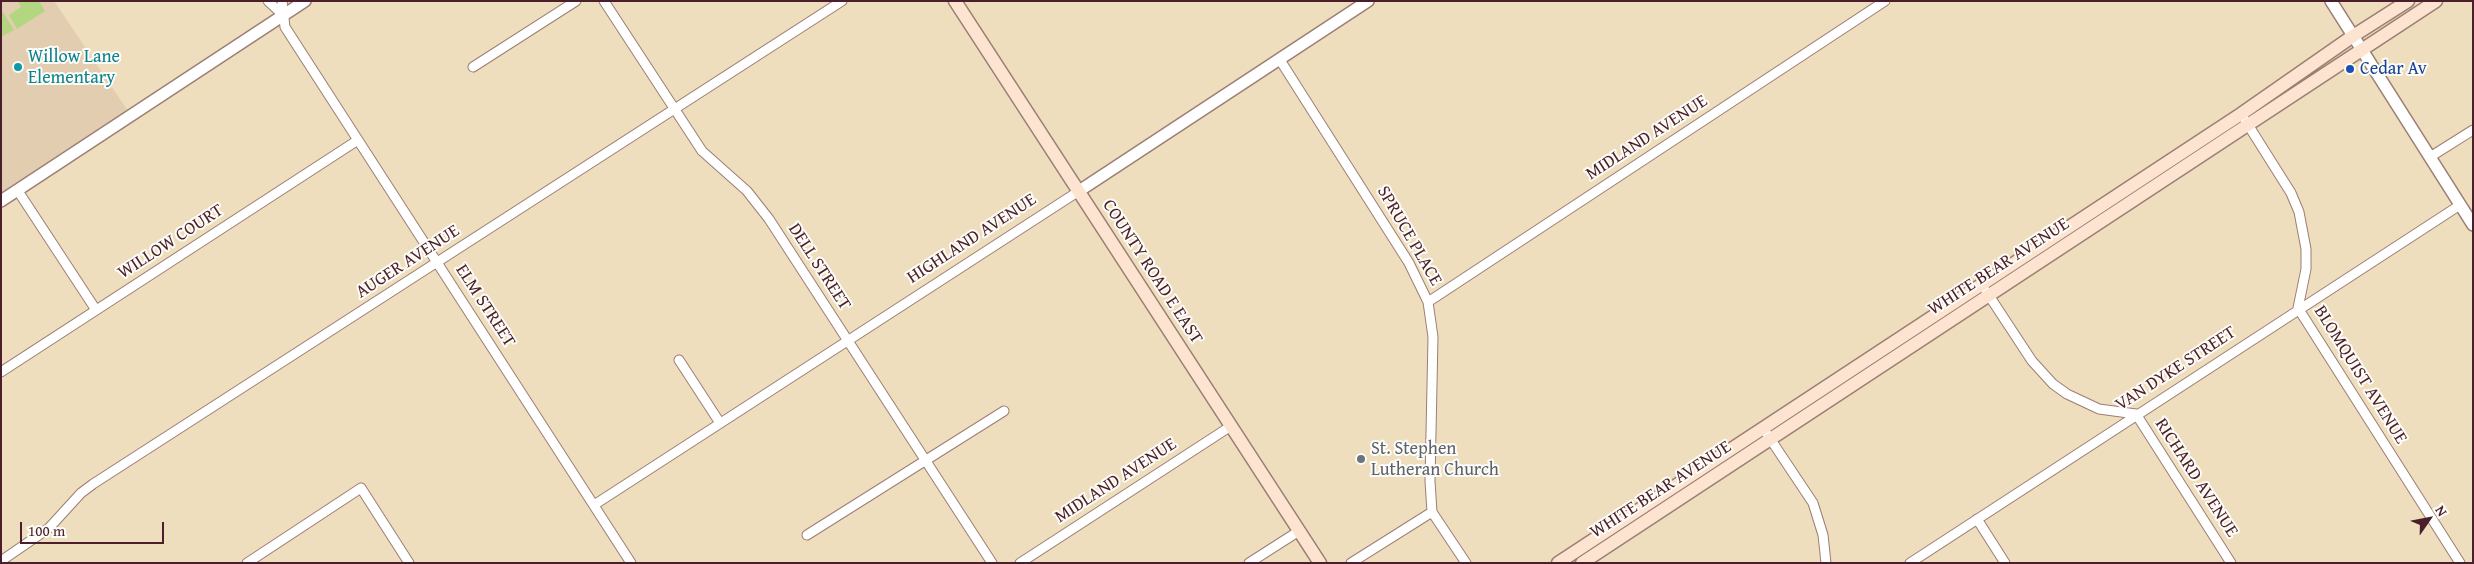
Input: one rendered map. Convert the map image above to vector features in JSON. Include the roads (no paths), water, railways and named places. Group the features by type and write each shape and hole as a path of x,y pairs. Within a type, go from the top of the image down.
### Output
{"main road":[{"name":"COUNTY ROAD E EAST","path":"955,1 1320,563"},
{"name":"WHITE BEAR AVENUE","path":"2244,119 2353,36 2408,1"},
{"name":"WHITE BEAR AVENUE","path":"1558,563 1767,433 2244,119 2362,50 2436,1"},
{"name":"WHITE BEAR AVENUE","path":"1582,563 1767,433"}],"street":[{"name":"ELM STREET","path":"268,1 283,15"},
{"name":"ELM STREET","path":"282,1 285,27 632,563"},
{"path":"1,202 305,1"},
{"path":"473,67 576,1"},
{"name":"DELL STREET","path":"604,1 702,151 759,205 992,563"},
{"name":"AUGER AVENUE","path":"1,561 49,528 81,493 93,484 842,1"},
{"name":"HIGHLAND AVENUE","path":"594,505 1079,191 1368,1"},
{"name":"MIDLAND AVENUE","path":"1428,302 1885,1"},
{"path":"2331,1 2473,225"},
{"name":"SPRUCE PLACE","path":"1280,60 1409,263 1428,302 1433,337 1430,481 1432,512 1466,563"},
{"name":"BLOMQUIST AVENUE","path":"2244,119 2291,193 2299,212 2306,248 2306,269 2298,308 2460,563"},
{"path":"2430,157 2473,130"},
{"name":"WILLOW COURT","path":"1,372 358,140"},
{"path":"18,191 96,310"},
{"name":"VAN DYKE STREET","path":"1910,563 2298,308 2460,205"},
{"name":"RICHARD AVENUE","path":"1985,289 2032,361 2053,384 2075,398 2099,409 2136,414 2231,563"},
{"path":"679,360 720,424"},
{"path":"807,535 1004,412"},
{"name":"MIDLAND AVENUE","path":"1020,563 1231,426"},
{"path":"1767,433 1813,503 1824,536 1826,563"},
{"path":"247,563 361,488 409,563"},
{"path":"1351,563 1432,512"},
{"path":"1977,519 2005,563"},
{"path":"1249,563 1299,531"}],"place":[{"name":"Willow Lane Elementary","path":"18,67"},
{"name":"Cedar Av","path":"2350,69"},
{"name":"St. Stephen Lutheran Church","path":"1361,459"}]}
